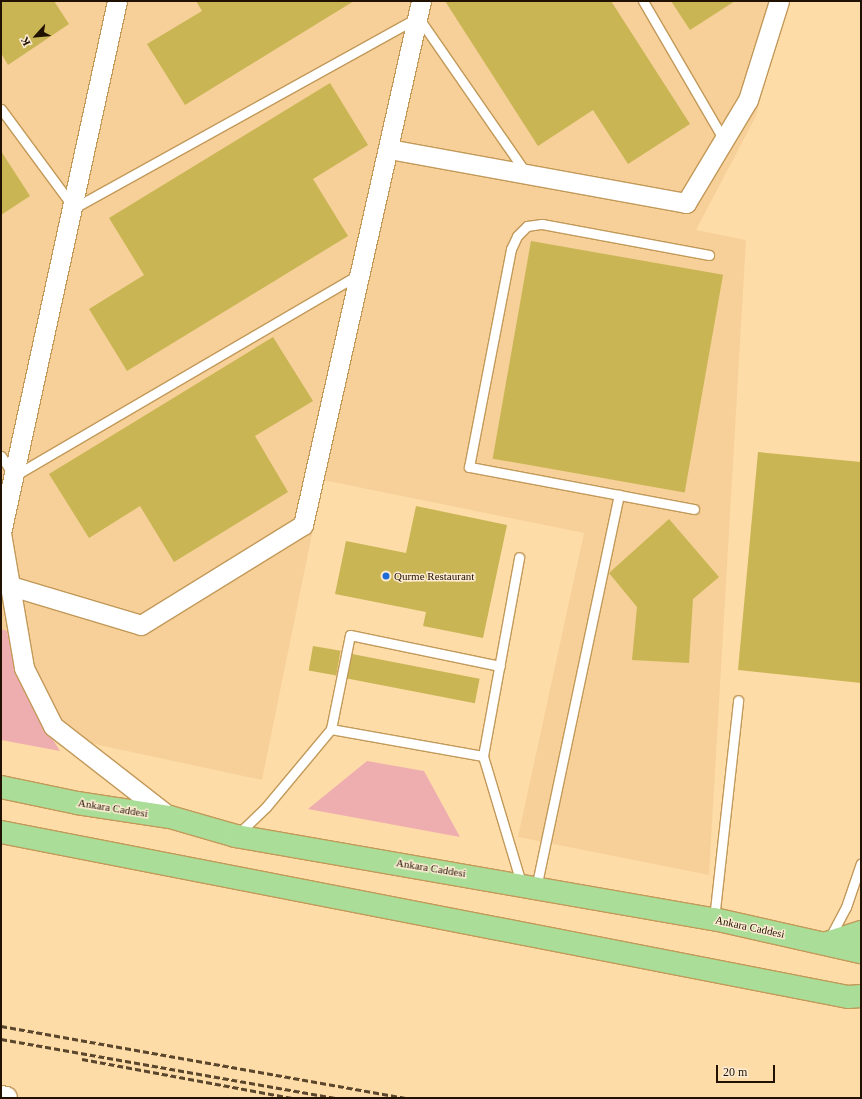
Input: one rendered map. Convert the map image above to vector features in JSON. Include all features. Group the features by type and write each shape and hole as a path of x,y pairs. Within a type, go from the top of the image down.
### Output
{"highway":[{"name":"Ankara Caddesi","path":"1,787 76,803 170,817 236,836 714,919 861,952"},
{"path":"1,832 857,998"},
{"path":"826,943 861,932"}],"street":[{"path":"117,1 74,208 1,533 5,584 24,668 53,726 170,817"},
{"path":"388,149 686,203 748,100 780,1"},
{"path":"5,584 141,625 303,525 362,272 420,9"},
{"path":"1,1097 6,1098"}],"lane":[{"path":"643,1 724,140"},
{"path":"1,109 74,208 420,9 526,174"},
{"path":"694,509 469,467 511,249 517,236 527,226 542,224 709,255"},
{"path":"1,456 14,476 362,272"},
{"path":"528,886 619,495"},
{"path":"519,557 483,756 528,886"},
{"path":"236,836 266,808 331,729 350,635 500,666"},
{"path":"714,919 738,700"},
{"path":"331,729 483,756"},
{"path":"826,943 846,907 861,863"}],"shaded area":[{"path":"1,1 786,1 756,116 696,230 746,240 709,875 518,837 584,533 323,480 262,780 1,724"},
{"path":"1,629 7,631 15,670 32,706 60,751 1,740"},
{"path":"367,761 424,771 460,837 308,809"}],"building":[{"path":"1,1 54,1 69,24 8,65 1,53"},
{"path":"196,1 354,1 185,105 147,44 202,11"},
{"path":"445,1 611,1 690,124 628,164 593,110 538,146"},
{"path":"671,1 735,1 690,30"},
{"path":"330,83 368,145 313,179 348,236 127,371 89,309 144,275 109,218"},
{"path":"1,151 30,196 1,215"},
{"path":"531,241 723,275 685,493 493,459"},
{"path":"273,337 313,401 255,436 288,492 174,562 140,506 89,538 49,474"},
{"path":"758,452 861,462 861,683 738,670"},
{"path":"416,506 507,525 483,638 423,626 426,612 335,594 346,541 406,553"},
{"path":"669,519 719,577 693,599 689,663 632,660 637,607 609,573"},
{"path":"313,646 341,651 336,675 309,671"},
{"path":"352,654 480,679 475,703 347,679"}],"railway":[{"path":"1,1026 406,1098"},
{"path":"1,1039 337,1098"},
{"path":"82,1059 293,1098"}],"place":[{"name":"Qurme Restaurant","path":"386,576"}]}
